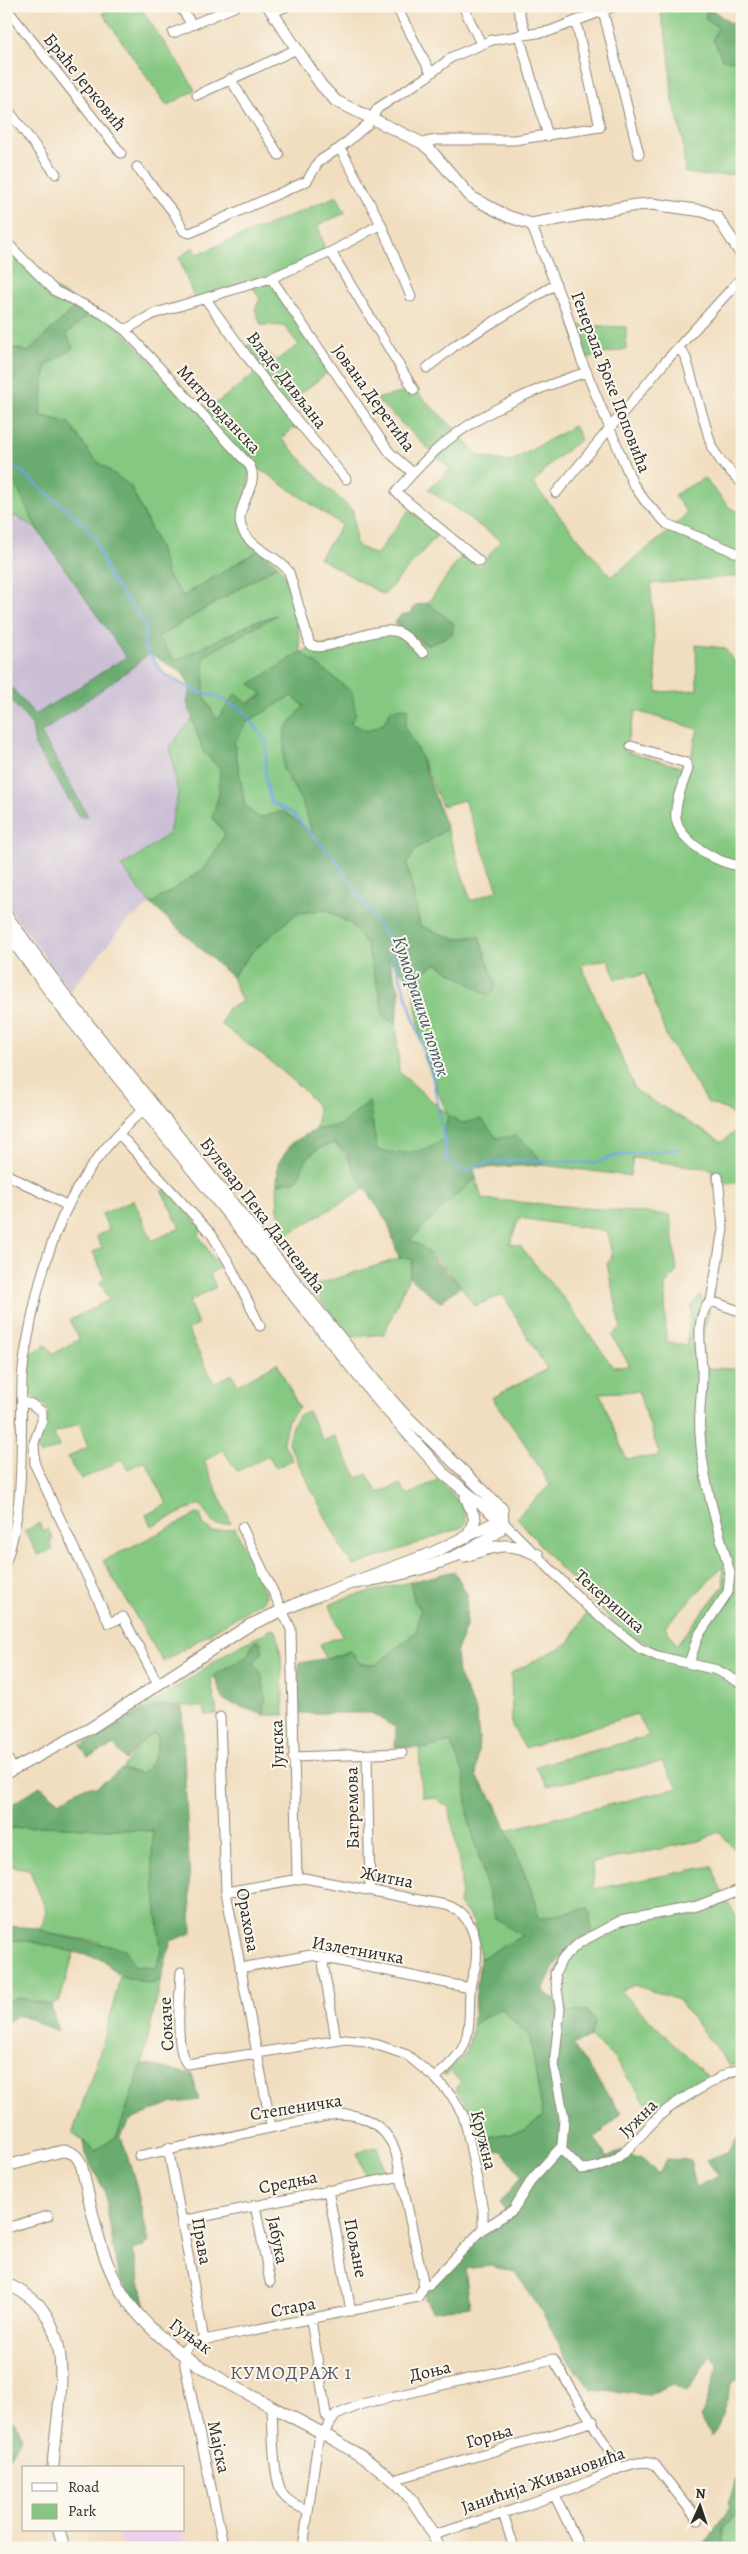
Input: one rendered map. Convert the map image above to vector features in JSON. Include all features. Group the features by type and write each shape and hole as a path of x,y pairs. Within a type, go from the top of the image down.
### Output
{"street":[{"path":"180,6 192,25"},
{"path":"173,33 236,6"},
{"path":"287,6 270,9 336,101 422,143 471,197 508,216 531,224 641,205 703,211 717,217 742,255"},
{"path":"396,6 430,73"},
{"path":"463,6 480,44"},
{"path":"517,6 548,136"},
{"path":"137,167 174,213 184,231 188,233 307,180 319,161 340,148 372,118 378,108 452,57 480,44 550,31 615,6"},
{"name":"Браће Јерковић","path":"6,8 121,153"},
{"path":"603,11 639,154"},
{"path":"422,143 436,140 514,140 598,129 601,125 576,22"},
{"path":"197,94 297,49"},
{"path":"230,79 279,155"},
{"path":"6,107 56,174"},
{"path":"340,148 382,224 410,297"},
{"path":"126,330 153,314 271,278 331,252 382,224"},
{"name":"Генерала Ђоке Поповића","path":"531,224 556,284 587,372 633,484 660,518 675,528 742,555"},
{"name":"Митровданска","path":"6,242 55,291 103,314 126,330 252,469 252,482 240,514 241,526 248,538 289,572 310,645 319,647 372,632 390,631 404,635 423,653"},
{"path":"331,252 414,390"},
{"path":"556,494 679,347 742,277"},
{"name":"Јована Деретића","path":"271,278 386,448 397,461 413,473 396,492 479,561"},
{"path":"428,368 456,344 556,284"},
{"name":"Владе Дивљана","path":"205,298 279,399 346,479"},
{"path":"679,347 686,358 712,448 720,460 742,483"},
{"path":"413,473 434,452 499,409 540,387 587,372"},
{"path":"631,746 686,763 688,769 676,812 678,825 685,835 713,858 732,865 742,866"},
{"name":"Булевар Пека Дапчевића","path":"6,915 65,1004"},
{"name":"Булевар Пека Дапчевића","path":"6,932 380,1388 402,1412 499,1504 503,1514 503,1522"},
{"path":"6,1561 14,1536 19,1501 22,1402 26,1352 39,1284 49,1248 66,1205 85,1176 119,1134 148,1106"},
{"name":"Булевар Пека Дапчевића","path":"148,1106 378,1400 462,1491 503,1522"},
{"path":"119,1134 212,1236 229,1263 260,1326"},
{"path":"6,1174 66,1205"},
{"path":"689,1663 698,1636 723,1600 730,1584 730,1572 711,1499 700,1433 703,1391 701,1328 703,1314 707,1304 711,1301 724,1229 718,1177"},
{"path":"711,1301 742,1312"},
{"path":"22,1402 31,1404 42,1412 42,1421 35,1438 34,1461 79,1562 109,1623 123,1616 158,1684"},
{"path":"462,1491 473,1511 475,1519 466,1538"},
{"path":"6,1755 10,1772 91,1728 226,1638 283,1610 466,1538 492,1524 503,1522"},
{"path":"440,1564 496,1533 503,1522"},
{"name":"Текеришка","path":"503,1522 589,1608 634,1644 657,1656 717,1670 742,1684"},
{"path":"242,1527 283,1610"},
{"path":"354,1583 394,1576 490,1548 509,1545 524,1548 538,1556"},
{"name":"Јунска","path":"283,1610 292,1634 293,1757 297,1878"},
{"name":"Орахова","path":"220,1717 226,1892 271,2126"},
{"path":"293,1757 402,1753"},
{"name":"Багремова","path":"367,1755 370,1890"},
{"name":"Житна","path":"226,1892 297,1878 370,1890 458,1909 470,1926 476,1942 475,1968 470,1988 465,2042 455,2059 435,2078"},
{"path":"424,2286 430,2284 483,2229 513,2210 532,2180 560,2149 565,2131 554,2065 560,2009 556,1970 569,1950 620,1921 697,1906 742,1889"},
{"name":"Излетничка","path":"240,1968 299,1956 322,1958 470,1988"},
{"path":"322,1958 336,2040"},
{"name":"Сокаче","path":"181,1972 180,2038 186,2062 192,2065 256,2054"},
{"name":"Кружна","path":"256,2054 336,2040 366,2041 398,2050 413,2058 450,2094 463,2115 483,2210 483,2229"},
{"name":"Јужна","path":"560,2149 581,2169 605,2165 624,2155 664,2112 729,2073 742,2070"},
{"name":"Степеничка","path":"139,2156 271,2126 331,2115 345,2113 359,2116 374,2123 390,2140 396,2153 424,2286"},
{"name":"Права","path":"168,2148 204,2340"},
{"name":"Гуњак","path":"6,2166 62,2151 70,2152 77,2156 81,2164 100,2247 110,2272 144,2321 183,2354 322,2434 393,2480 420,2512 439,2548"},
{"name":"Средња","path":"182,2221 402,2176"},
{"name":"Пољане","path":"328,2190 351,2311"},
{"name":"Јабука","path":"255,2205 270,2282"},
{"path":"6,2228 48,2216"},
{"path":"6,2282 38,2305 48,2318 55,2338 61,2374 52,2466"},
{"name":"Стара","path":"183,2354 189,2345 204,2340 414,2300 420,2296 424,2286"},
{"path":"311,2320 326,2415 331,2420"},
{"name":"Мајска","path":"183,2354 224,2548"},
{"name":"Доња","path":"303,2548 318,2442 331,2420 340,2412 353,2406 550,2359 555,2360 593,2421"},
{"path":"272,2406 274,2453 279,2487 285,2497 292,2503 308,2510"},
{"path":"593,2421 620,2468"},
{"name":"Горња","path":"393,2480 557,2434 593,2421"},
{"name":"Јанићија Живановића","path":"433,2535 555,2496 632,2464 654,2463 698,2520"},
{"path":"555,2496 580,2548"},
{"path":"503,2513 514,2548"},
{"path":"60,2532 64,2548"}],"shaded area":[{"path":"6,458 163,673 191,689 187,702 225,834 151,904 126,922 70,991 6,904"},
{"path":"117,2532 183,2532 187,2548 122,2548"}],"green space":[{"path":"107,6 144,6 141,8 195,90 167,106 103,14"},
{"path":"659,6 708,6 705,19 718,27 722,59 742,62 742,177 738,178 736,174 709,176 685,173 683,140 672,96 669,52"},
{"path":"708,6 731,24 742,21 742,62 722,59 713,39 718,27 705,19"},
{"path":"337,196 345,213 318,225 326,254 272,278 333,368 285,406 300,424 281,438 326,486 353,511 356,545 376,555 409,510 439,533 384,595 319,558 342,525 261,470 251,467 241,526 261,549 183,596 167,575 159,547 131,487 93,458 69,423 40,415 46,366 73,348 66,334 95,310 111,319 202,414 258,371 242,349 258,340 275,361 299,345 284,326 261,325 255,309 260,299 251,284 195,301 179,258 193,247 198,254"},
{"path":"6,242 41,280 79,303 28,352 6,345"},
{"path":"79,303 95,310 66,334 73,348 46,366 40,415 69,423 93,458 131,487 159,547 167,575 183,596 261,549 278,565 158,637 175,661 254,622 277,615 204,656 204,696 217,720 235,694 248,704 263,695 250,684 301,652 352,692 356,715 350,723 368,731 383,724 392,709 408,708 405,728 419,753 447,829 416,849 407,864 420,926 455,939 479,936 496,986 489,996 436,963 412,983 388,959 400,992 396,1023 383,1017 381,1000 366,944 351,924 327,910 297,913 252,952 232,977 151,904 205,868 225,834 212,817 219,795 220,769 204,753 187,702 191,689 184,674 149,653 133,667 41,733 88,816 80,817 35,746 32,725 6,694 11,687 35,715 126,657 37,529 13,479 6,477 6,345 28,352","holes":["291,696 304,706 285,729 283,769 302,802 313,834 283,811 259,818 245,806 234,743 247,722"]},
{"path":"571,325 626,327 626,349 581,359"},
{"path":"414,390 459,433 478,456 510,462 574,426 581,439 552,462 533,484 611,577 667,533 687,513 674,495 704,478 730,508 742,513 742,576 651,584 657,692 697,690 696,645 724,648 736,663 742,663 742,1123 727,1110 708,1103 666,1036 645,974 616,979 608,959 581,965 636,1091 722,1142 742,1126 742,1192 739,1182 713,1186 712,1169 633,1158 630,1176 544,1165 532,1149 475,1130 429,1149 400,1155 377,1150 368,1102 340,1125 315,1130 318,1110 313,1101 290,1078 221,1024 227,1009 242,1002 232,977 252,952 297,913 327,910 351,924 366,944 381,1000 383,1017 396,1023 399,1072 447,1114 424,1056 412,983 436,963 489,996 496,986 479,936 455,939 420,926 407,864 416,849 447,829 471,901 498,890 464,800 442,806 419,753 392,709 383,724 368,731 349,723 352,692 251,684 263,694 217,720 204,696 203,656 274,616 254,622 175,661 158,637 278,565 284,574 292,595 301,652 372,632 390,631 429,645 454,624 428,603 462,555 479,567 501,541 428,489 450,469 376,399","holes":["636,711 698,729 688,769 624,751"]},
{"path":"6,477 13,479 37,529 16,516 6,521"},
{"path":"428,603 454,624 452,634 429,645 401,630 395,623 401,615 411,613 416,605"},
{"path":"291,695 304,706 285,730 283,769 302,802 314,834 259,818 245,806 234,742 247,722"},
{"path":"192,719 204,753 220,769 219,795 212,817 225,834 205,868 151,904 121,866 139,856 169,833 178,794 170,747"},
{"path":"369,1102 377,1150 403,1153 419,1151 435,1145 443,1140 448,1115 462,1123 481,1119 497,1138 516,1136 532,1149 544,1165 474,1168 476,1178 437,1212 410,1241 420,1245 461,1286 440,1302 409,1277 413,1259 399,1258 388,1223 354,1171 346,1153 335,1143 320,1148 310,1155 297,1180 277,1184 278,1163 293,1142 315,1130 340,1125"},
{"path":"334,1143 348,1159 367,1188 286,1235 278,1210 277,1184 297,1180 303,1165 310,1155"},
{"path":"476,1178 482,1199 670,1215 677,1271 665,1285 666,1341 686,1346 692,1306 700,1295 710,1311 701,1341 702,1368 738,1369 742,1372 742,1858 719,1831 703,1840 592,1863 594,1889 712,1866 724,1897 742,1925 741,2064 730,2066 678,2000 635,1985 620,1991 711,2080 655,2115 612,2056 590,2037 595,2022 579,2012 565,2011 555,1974 589,1908 538,1919 536,1902 506,1830 678,1788 662,1762 547,1786 535,1766 649,1736 637,1714 525,1748 512,1726 511,1673 569,1643 589,1608 639,1648 688,1662 682,1657 653,1647 620,1629 553,1561 517,1517 550,1485 525,1444 492,1398 547,1369 503,1295 474,1306 446,1269 419,1245 410,1241 437,1212","holes":["519,1218 607,1231 612,1256 607,1265 621,1327 612,1336 630,1366 613,1367 565,1300 520,1246 510,1244","638,1391 660,1456 626,1459 600,1393","722,1567 724,1585 676,1645 665,1626"]},
{"path":"167,1189 203,1230 198,1234 219,1268 210,1273 216,1287 189,1302 198,1324 188,1330 214,1383 232,1374 238,1385 277,1363 299,1408 288,1420 283,1442 292,1460 276,1468 269,1456 237,1471 223,1450 204,1461 231,1523 217,1525 212,1522 200,1504 151,1526 146,1515 167,1504 145,1461 128,1469 123,1459 82,1479 74,1470 68,1457 88,1447 79,1423 54,1434 59,1447 40,1455 36,1445 49,1413 43,1404 27,1390 25,1381 29,1355 46,1345 53,1354 79,1339 70,1320 109,1300 100,1282 105,1278 93,1252 102,1248 96,1236 109,1230 102,1214 134,1200 152,1241 180,1228 162,1191"},
{"path":"404,1257 413,1259 409,1277 384,1334 351,1337 309,1287"},
{"path":"308,1411 323,1441 334,1436 358,1478 367,1474 378,1493 400,1484 408,1495 439,1479 465,1509 466,1523 462,1527 354,1566 345,1555 288,1443 293,1423 299,1416"},
{"path":"199,1513 204,1525 212,1532 235,1528 266,1595 264,1600 163,1662 103,1561"},
{"path":"39,1523 43,1531 48,1529 53,1539 50,1541 53,1549 38,1555 25,1531"},
{"path":"454,1571 467,1594 466,1626 456,1653 458,1674 476,1712 479,1739 476,1776 496,1804 536,1902 538,1919 589,1908 593,1936 574,1947 561,1958 552,1971 543,1991 556,2000 565,2011 578,2012 586,2010 595,2022 590,2037 573,2045 621,2113 595,2139 607,2158 622,2150 635,2158 641,2157 659,2174 667,2159 690,2160 696,2187 718,2176 707,2160 729,2151 742,2131 742,2380 734,2379 718,2426 711,2437 701,2418 719,2364 710,2356 687,2392 672,2384 649,2395 592,2389 570,2364 541,2310 515,2272 490,2266 465,2269 470,2306 432,2311 425,2299 425,2291 474,2237 506,2215 501,2202 522,2176 502,2152 478,2150 482,2147 478,2139 525,2130 543,2116 530,2038 501,2008 472,2025 480,1959 522,1936 495,1918 469,1820 464,1774 450,1742 427,1748 395,1747 396,1728 371,1713 297,1713 299,1663 334,1657 350,1651 361,1664 376,1665 416,1632 421,1609 415,1604 410,1582"},
{"path":"410,1582 415,1604 421,1609 416,1632 376,1665 361,1664 350,1651 325,1659 320,1644 342,1636 330,1605 345,1598"},
{"path":"272,1629 277,1632 281,1656 284,1715 264,1715 265,1697 262,1675 254,1663 263,1652 255,1641 247,1656 211,1679 217,1714 206,1715 203,1707 161,1705 141,1712 82,1748 80,1745 162,1697 230,1651"},
{"path":"255,1641 260,1641 263,1652 254,1663 262,1674 265,1697 264,1715 224,1701 214,1675 247,1656"},
{"path":"161,1705 182,1708 192,1933 171,1941 161,1979 153,1984 120,1976 102,1959 29,1941 6,1940 6,1926 37,1928 50,1934 125,1949 135,1967 146,1966 156,1969 161,1951 152,1860 153,1831 41,1826 6,1829 6,1808 40,1786 59,1802 84,1787 97,1787 122,1769 142,1774 150,1765 155,1755 157,1745 156,1733 144,1739 126,1760 114,1745 88,1757 82,1748 141,1712"},
{"path":"156,1733 157,1745 155,1755 142,1774 122,1769 144,1739"},
{"path":"450,1741 464,1774 469,1820 522,1936 480,1959 476,1929 469,1916 458,1904 461,1885 460,1872 449,1808 436,1798 422,1797 419,1748 427,1748"},
{"path":"41,1826 153,1831 152,1860 161,1951 156,1969 146,1966 135,1967 99,1942 50,1934 40,1930 47,1912 29,1869 6,1865 6,1829"},
{"path":"6,1940 29,1941 74,1952 60,2000 51,2005 17,1998 6,2001"},
{"path":"120,1976 153,1984 161,1979 142,2064 117,2136 95,2151 73,2132 107,2030"},
{"path":"17,1998 51,2005 58,2031 23,2016 17,2016 6,2023 6,2001"},
{"path":"501,2008 530,2038 543,2116 525,2130 478,2139 469,2110 455,2088 461,2083 450,2071 444,2076 442,2074 464,2054 469,2042 472,2025"},
{"path":"142,2064 192,2074 199,2100 168,2104 129,2121 121,2136 135,2181 149,2242 144,2247 133,2250 146,2307 138,2308 118,2276 104,2190 85,2154 83,2141 95,2151 117,2136"},
{"path":"377,2146 386,2173 367,2180 357,2153"},
{"path":"6,2419 16,2422 22,2437 6,2461"},
{"path":"742,2466 742,2508 724,2528 724,2548 700,2548 710,2538 730,2507 728,2504"},
{"path":"6,2469 16,2548 6,2548"},
{"path":"742,2508 742,2548 724,2548 724,2528"}],"waterway":[{"name":"Кумодрашки поток","path":"6,455 10,462 83,523 95,538 109,577 146,625 144,647 163,673 191,689 218,697 245,712 267,743 265,777 271,802 292,813 335,859 388,940 433,1078 446,1149 445,1158 464,1171 490,1162 519,1160 595,1163 615,1156 679,1149"}],"district":[{"name":"КУМОДРАЖ 1","path":"291,2372"}]}
